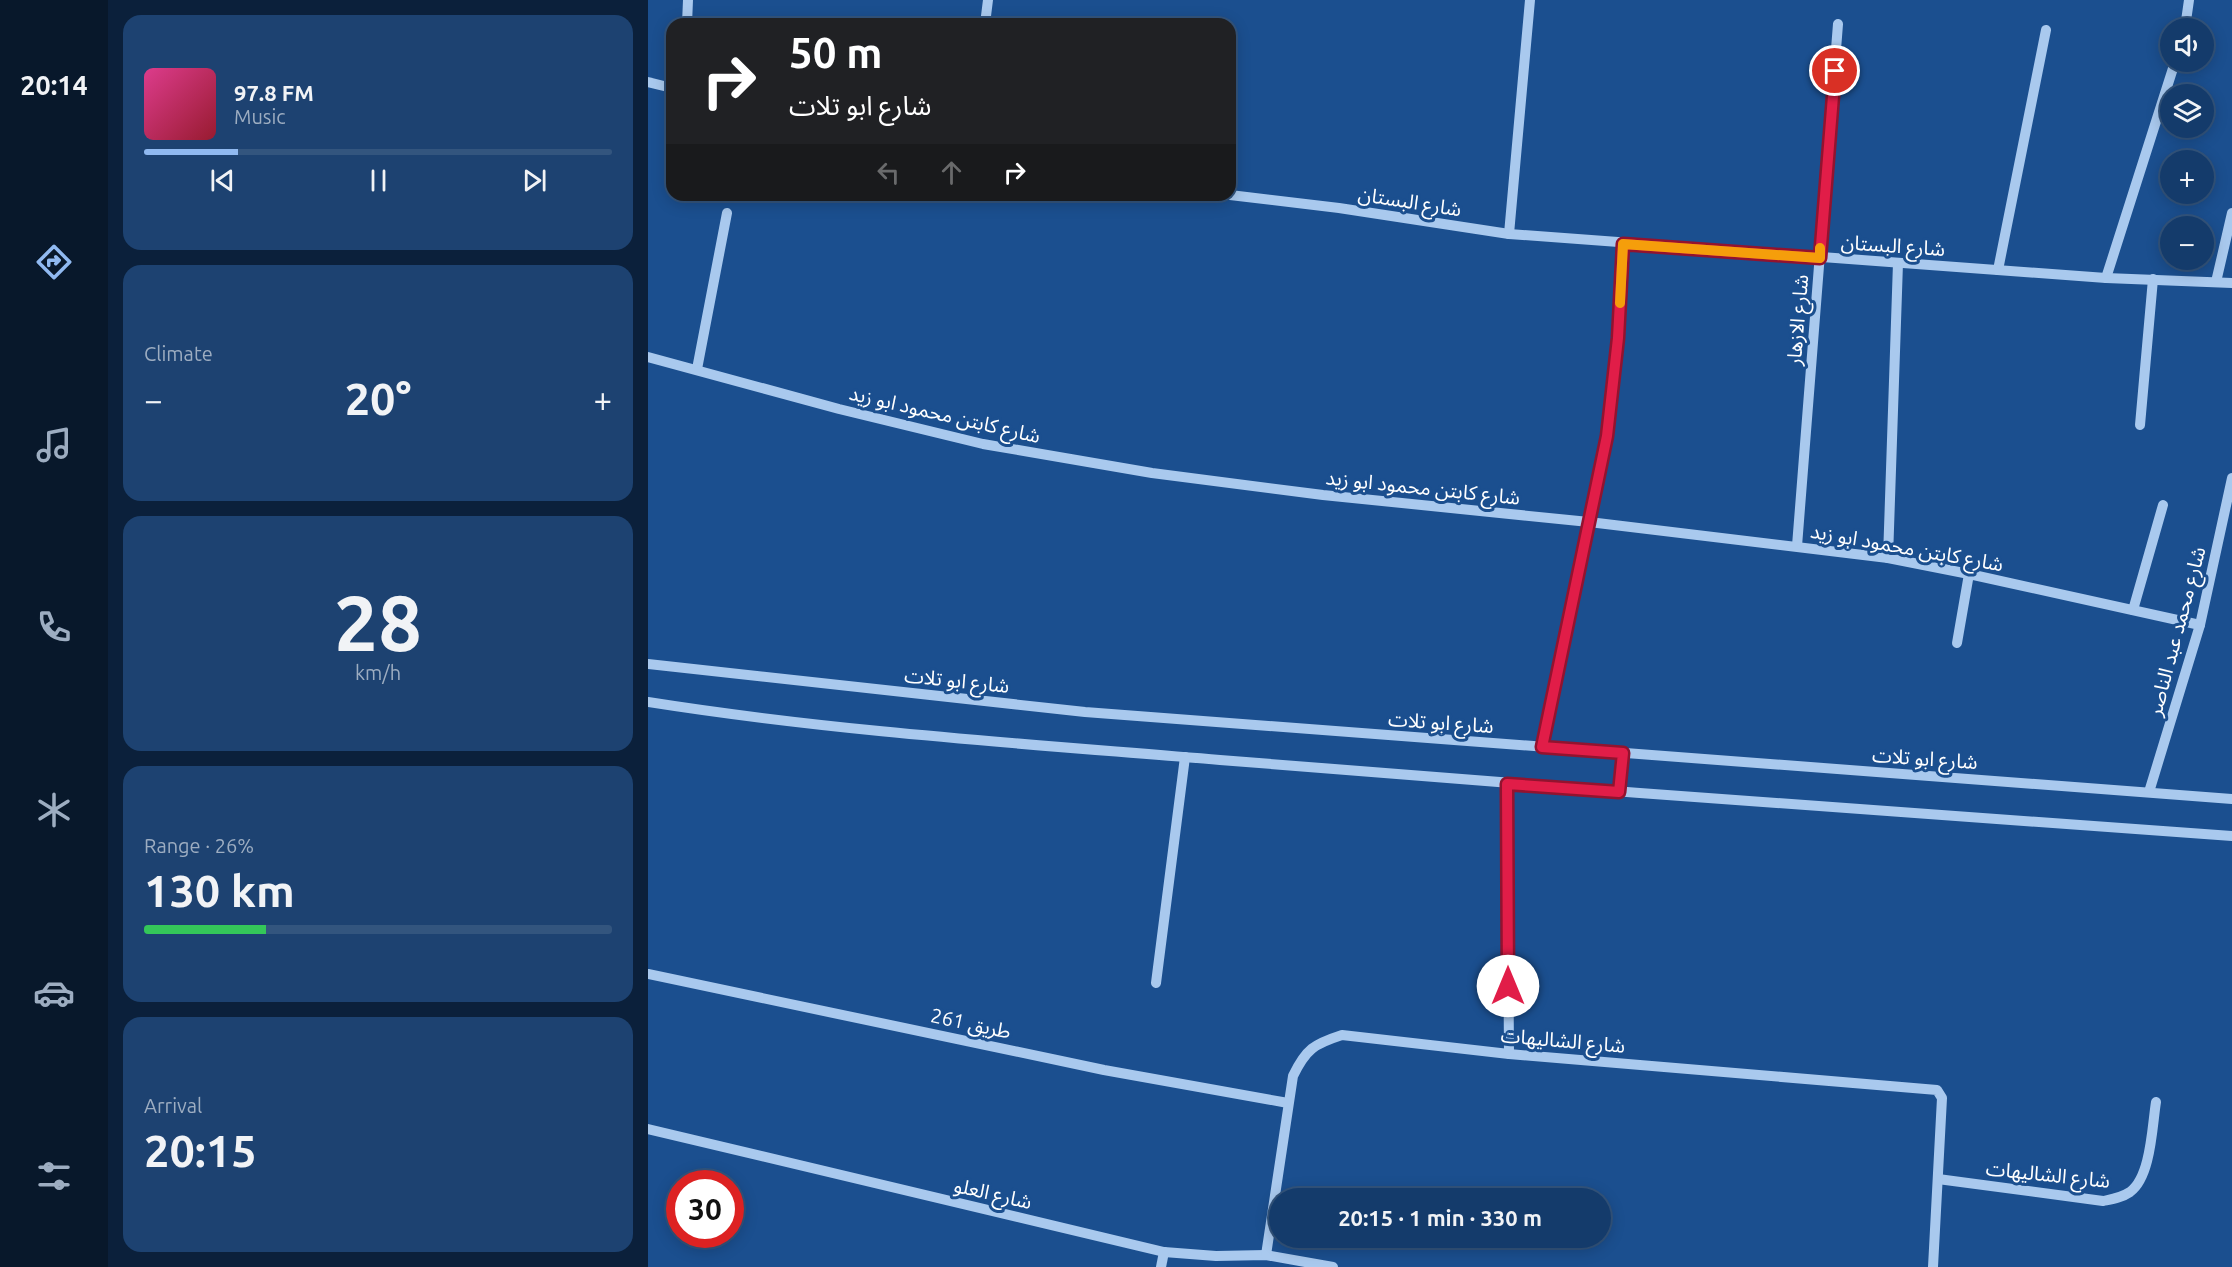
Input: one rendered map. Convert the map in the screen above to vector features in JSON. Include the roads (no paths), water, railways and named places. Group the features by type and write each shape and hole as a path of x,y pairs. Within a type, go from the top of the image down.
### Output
{"street":[{"path":"687,18 688,0"},
{"path":"986,18 988,0"},
{"path":"1509,234 1530,0"},
{"path":"2186,18 2189,0"},
{"name":"شارع الازهار","path":"1797,546 1838,24"},
{"path":"1998,270 2046,30"},
{"path":"2106,278 2172,72"},
{"path":"648,82 666,86"},
{"name":"شارع البستان","path":"1236,196 1338,208 1509,234 1623,244 2106,278 2232,283"},
{"path":"698,369 727,213"},
{"path":"2216,282 2232,213"},
{"path":"1542,747 1607,436 1618,338 1623,244"},
{"path":"1888,558 1898,263"},
{"path":"2140,425 2153,279"},
{"name":"شارع كابتن محمود ابو زيد","path":"648,357 839,409 994,446 1152,473 1323,495 1589,522 1888,558 1969,573 2200,626"},
{"name":"شارع محمد عبد الناصر","path":"2149,792 2200,626 2232,478"},
{"path":"2133,610 2163,505"},
{"path":"1957,643 1969,573"},
{"name":"شارع ابو تلات","path":"648,664 1085,712 2232,799"},
{"path":"648,702 736,716 858,729 1185,757 1507,784 2232,836"},
{"path":"1619,792 1623,753"},
{"path":"1156,982 1185,757"},
{"path":"1507,784 1509,1054"},
{"name":"طريق 261","path":"648,974 1104,1070 1288,1103"},
{"name":"شارع الشاليهات","path":"1266,1255 1293,1076 1302,1057 1320,1042 1342,1035 1509,1054 1937,1089 1942,1098 1933,1267"},
{"name":"شارع الشاليهات","path":"1938,1179 2103,1201 2118,1199 2131,1191 2140,1181 2146,1165 2156,1102"},
{"name":"شارع العلو","path":"648,1129 1164,1252 1216,1256 1266,1255 1333,1267"},
{"path":"1161,1267 1164,1252"}]}
